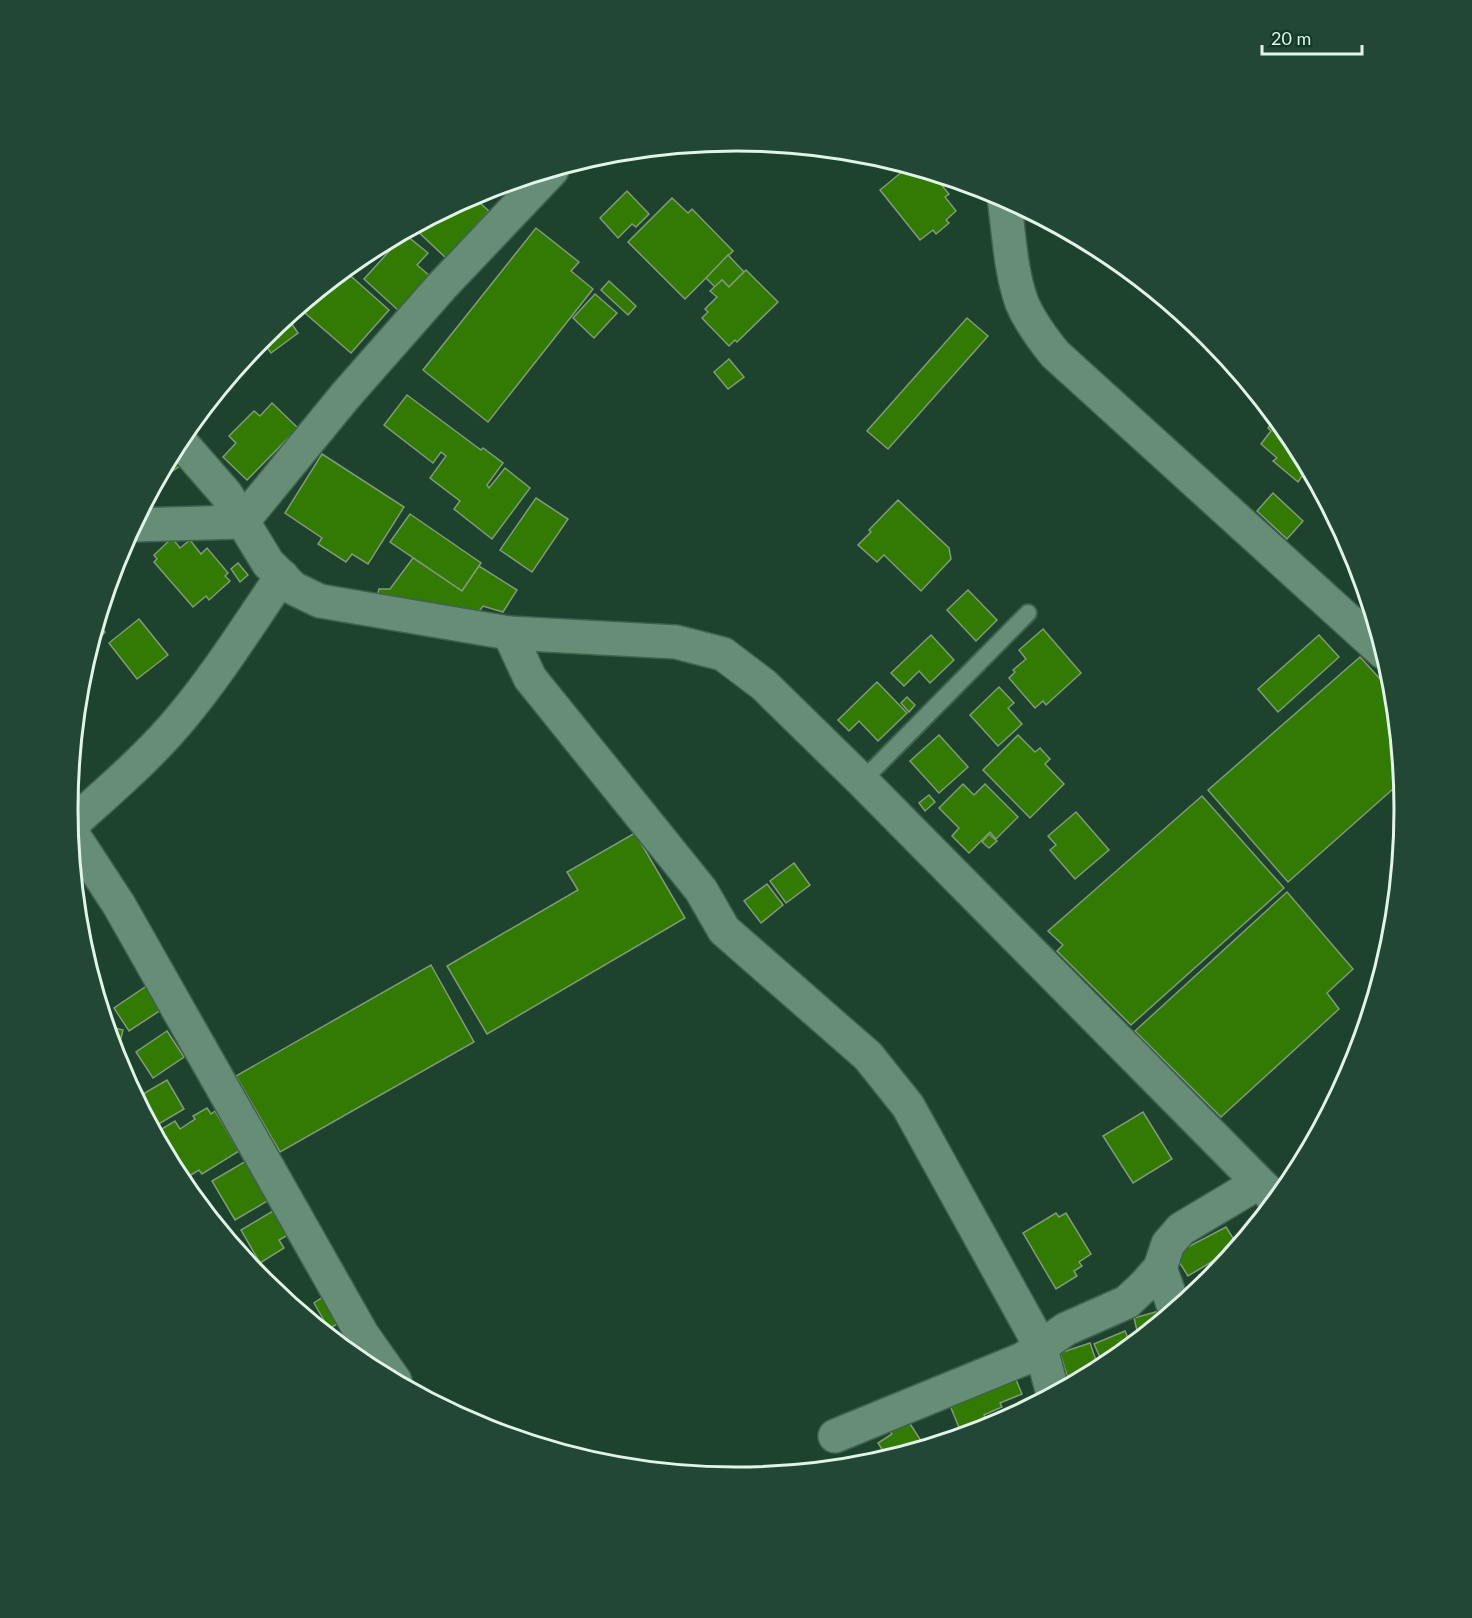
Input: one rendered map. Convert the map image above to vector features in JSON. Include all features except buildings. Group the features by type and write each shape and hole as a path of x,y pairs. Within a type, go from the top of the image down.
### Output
{"street":[{"path":"143,525 242,522 346,395 441,287 542,180"},
{"path":"1005,209 1015,282 1023,305 1036,330 1055,354 1373,643"},
{"path":"186,448 226,494 268,563 292,588 320,601 509,633 676,642 723,654 764,685 862,781 1267,1191 1181,1229 1168,1244 1160,1268 1145,1286 1126,1302 1066,1329 1023,1359 835,1436"},
{"path":"78,820 151,751 181,718 229,654 282,576"},
{"path":"509,633 530,678 701,890 724,930 868,1056 908,1106 1041,1346 1051,1386"},
{"path":"79,844 119,905 362,1334 383,1364"},
{"path":"1160,1268 1172,1302"}],"lane":[{"path":"862,781 1028,613"}]}
